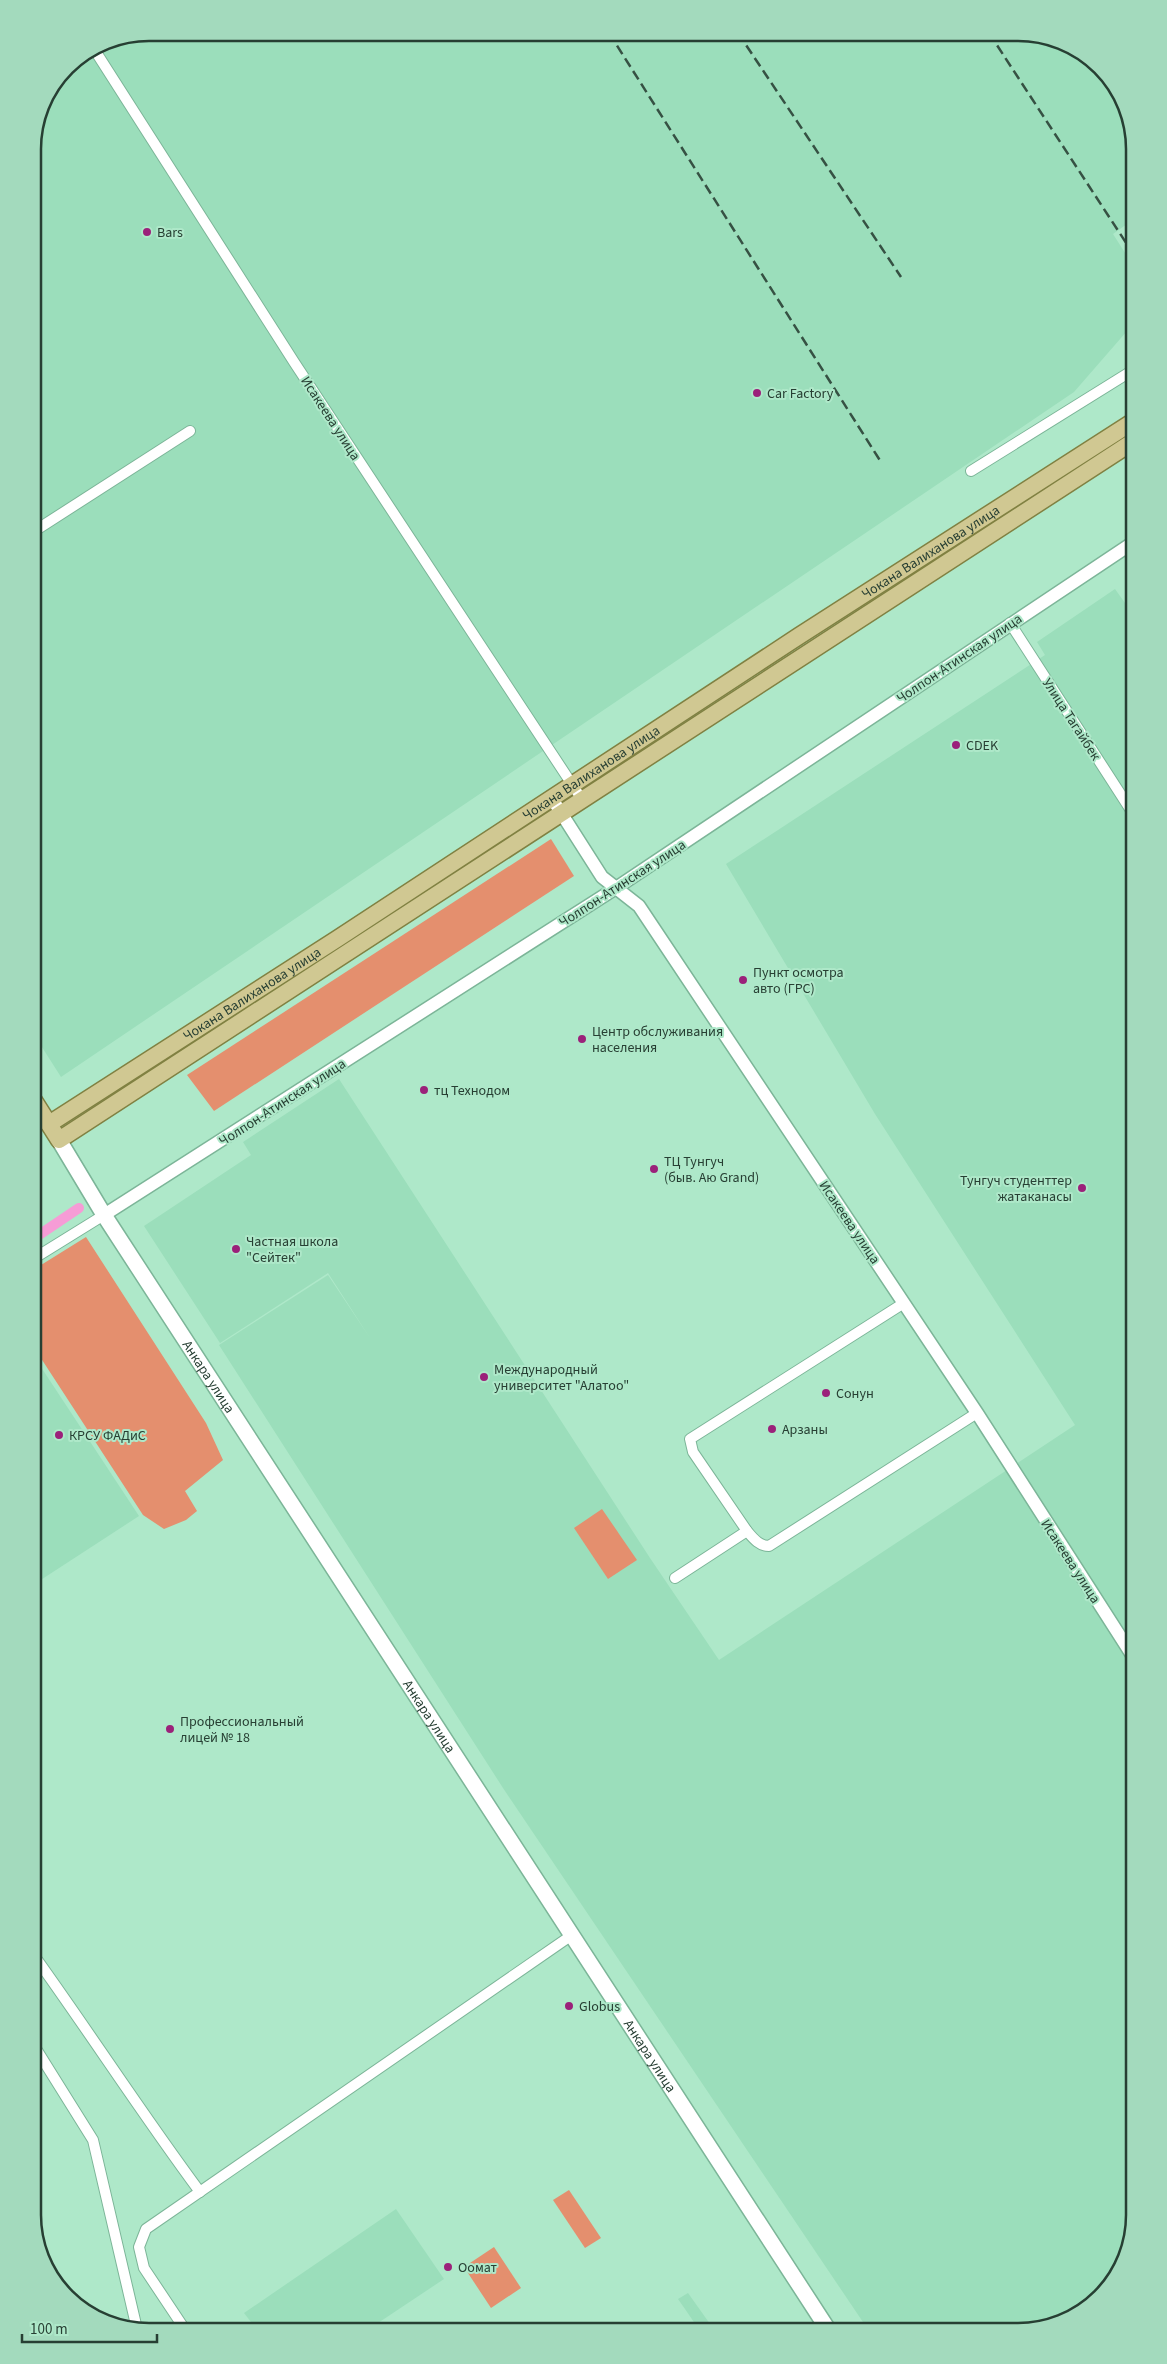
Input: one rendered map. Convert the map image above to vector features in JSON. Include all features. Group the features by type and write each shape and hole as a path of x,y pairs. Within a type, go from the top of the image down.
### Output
{"main road":[{"name":"Чокана Валиханова улица","path":"49,1124 337,939 799,636 1126,426"},
{"name":"Чокана Валиханова улица","path":"59,1140 1126,446"},
{"path":"799,636 810,652"},
{"path":"337,939 346,954"},
{"name":"Анкара улица","path":"41,1112 104,1215 823,2323"}],"street":[{"name":"Исакеева улица","path":"98,55 294,362 583,801"},
{"path":"970,471 1126,374"},
{"path":"41,527 190,431"},
{"name":"Чолпон-Атинская улица","path":"104,1215 616,888 1126,547"},
{"name":"Улица Тагайбек","path":"1010,624 1126,803"},
{"name":"Исакеева улица","path":"551,797 599,872 640,906 977,1413 1126,1646"},
{"path":"41,1254 104,1215"},
{"path":"904,1303 690,1440 693,1452 747,1531 756,1541 764,1546 769,1546 977,1413"},
{"path":"675,1578 747,1531"},
{"path":"181,2323 144,2268 139,2247 146,2229 572,1935"},
{"path":"41,1967 100,2049 135,2104 200,2192"},
{"path":"41,2058 93,2140 135,2322"}],"shaded area":[{"path":"143,41 1024,41 1038,43 1065,52 1094,73 1111,95 1117,108 1124,129 1126,143 1126,225 1113,234 1126,254 1126,332 1074,392 61,1077 41,1046 41,143 45,122 52,102 68,78 78,68 95,56 115,47"},
{"path":"1115,589 1126,602 1125,2228 1115,2262 1099,2286 1078,2304 1052,2317 1038,2321 1017,2323 864,2323 503,1788 219,1345 328,1275 370,1338 328,1273 220,1343 144,1226 251,1155 243,1142 339,1079 650,1558 719,1660 1075,1425 875,1114 726,864 1045,655 1037,642"},
{"path":"551,839 574,876 214,1111 187,1075"},
{"path":"86,1237 206,1423 223,1460 185,1491 197,1511 186,1520 164,1529 143,1515 41,1358 41,1265"},
{"name":"КРСУ ФАДиС","path":"41,1367 139,1516 41,1580"},
{"path":"602,1509 637,1560 608,1579 574,1528"},
{"path":"569,2190 601,2238 585,2248 553,2200"},
{"path":"396,2209 444,2279 378,2323 252,2323 244,2313"},
{"path":"494,2247 521,2288 491,2308 464,2267"},
{"path":"688,2293 709,2323 694,2323 678,2299"}],"waterway":[{"path":"41,1234 79,1208"}],"railway":[{"path":"614,41 881,462"},
{"path":"743,41 901,277"},
{"path":"994,41 1126,243"}],"place":[{"name":"Bars","path":"147,232"},
{"name":"Car Factory","path":"757,393"},
{"name":"CDEK","path":"956,745"},
{"name":"Пункт осмотра авто (ГРС)","path":"743,980"},
{"name":"Центр обслуживания населения","path":"582,1039"},
{"name":"тц Технодом","path":"424,1090"},
{"name":"ТЦ Тунгуч (быв. Аю Grand)","path":"654,1169"},
{"name":"Тунгуч студенттер жатаканасы","path":"1082,1188"},
{"name":"Частная школа \"Сейтек\"","path":"236,1249"},
{"name":"Международный университет \"Алатоо\"","path":"484,1377"},
{"name":"Сонун","path":"826,1393"},
{"name":"Арзаны","path":"772,1429"},
{"name":"КРСУ ФАДиС","path":"59,1435"},
{"name":"Профессиональный лицей № 18","path":"170,1729"},
{"name":"Globus","path":"569,2006"},
{"name":"Оомат","path":"448,2267"}]}
